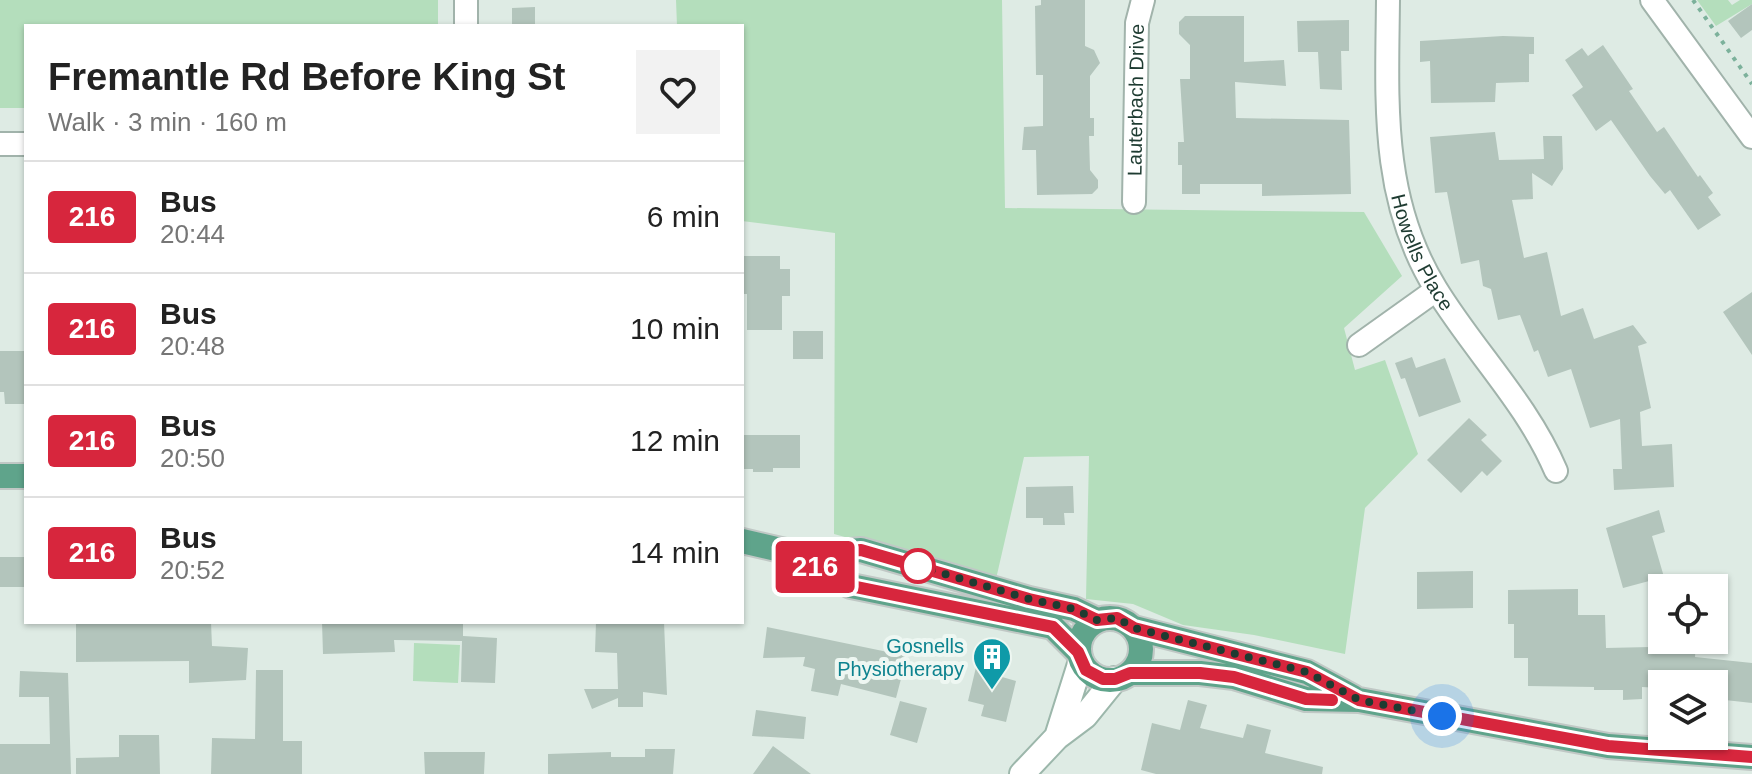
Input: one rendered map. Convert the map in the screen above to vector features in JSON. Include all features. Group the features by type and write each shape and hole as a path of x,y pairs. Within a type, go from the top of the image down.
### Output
{"main road":[{"path":"0,476 24,476"},
{"path":"744,541 816,554 861,550 1074,609 1097,620 1117,618 1134,628 1307,672 1359,700"},
{"path":"785,551 851,586 1053,627 1093,676 1103,679 1200,673 1234,677 1306,699 1359,700 1608,746 1752,757"},
{"path":"1057,737 1079,656 1082,633 1097,620"},
{"path":"1022,774 1139,661 1141,646 1134,628"}],"street":[{"path":"466,0 466,24"},
{"name":"Lauterbach Drive","path":"1134,202 1137,23 1143,0"},
{"name":"Howells Place","path":"1388,0 1386,115 1391,168 1420,262 1436,290 1527,415 1556,471"},
{"path":"1652,0 1752,137"},
{"path":"0,144 24,144"},
{"path":"1359,345 1436,290"}],"path":[{"path":"1693,0 1752,84"}],"green space":[{"path":"0,0 438,0 438,24 24,24 24,108 0,108"},
{"path":"676,0 1002,0 1005,208 1364,212 1402,276 1344,328 1355,370 1385,360 1418,454 1365,508 1345,654 1254,635 1183,625 1133,604 1086,599 1089,456 1024,457 996,579 834,534 835,233 744,221 744,24 677,24"},
{"path":"1697,0 1728,0 1732,5 1740,0 1752,0 1752,4 1716,26"},
{"path":"414,643 460,645 458,683 413,681"}],"building":[{"path":"1041,0 1085,0 1085,46 1094,50 1100,63 1090,76 1090,118 1094,118 1094,136 1089,136 1090,170 1098,180 1098,188 1092,194 1037,195 1036,150 1022,150 1024,127 1043,126 1043,75 1036,75 1035,6 1041,5"},
{"path":"1752,4 1752,30 1741,38 1728,21"},
{"path":"535,7 535,24 512,24 512,8"},
{"path":"1185,16 1244,16 1244,62 1284,60 1286,86 1235,82 1236,118 1349,120 1351,194 1262,196 1262,184 1200,184 1200,194 1182,194 1182,165 1178,165 1178,142 1184,142 1180,79 1190,79 1190,45 1179,34 1179,22"},
{"path":"1349,20 1349,51 1341,51 1342,90 1320,89 1318,52 1298,52 1297,21"},
{"path":"1534,37 1534,54 1529,54 1529,82 1496,83 1495,102 1431,103 1430,61 1420,62 1420,41"},
{"path":"1603,45 1657,132 1664,127 1698,177 1700,175 1713,193 1708,197 1721,215 1698,230 1670,190 1665,194 1650,176 1611,120 1596,131 1572,95 1583,87 1565,60 1582,48 1588,56"},
{"path":"1495,132 1499,160 1544,159 1543,136 1562,136 1563,169 1552,186 1532,173 1533,199 1512,200 1524,258 1547,252 1561,316 1583,308 1594,339 1633,325 1647,343 1638,346 1651,408 1640,412 1642,446 1672,444 1674,487 1614,490 1613,469 1622,469 1620,419 1590,428 1571,369 1548,377 1538,350 1534,352 1520,315 1498,320 1491,289 1483,286 1479,260 1461,264 1447,192 1435,193 1430,137"},
{"path":"744,256 780,256 780,269 790,269 790,296 782,296 782,330 747,330 747,294 744,294"},
{"path":"1752,292 1752,355 1723,312"},
{"path":"793,331 823,331 823,359 793,359"},
{"path":"0,351 24,351 24,404 5,404 4,392 0,392"},
{"path":"1412,357 1416,368 1445,358 1461,402 1419,417 1405,378 1401,379 1395,363"},
{"path":"1469,418 1487,435 1481,440 1502,461 1487,476 1482,471 1461,493 1427,460"},
{"path":"744,435 800,435 800,468 773,468 773,472 753,472 753,469 744,469"},
{"path":"1073,486 1074,513 1064,513 1065,525 1043,525 1043,518 1026,518 1026,487"},
{"path":"1659,510 1665,532 1652,536 1663,574 1648,574 1648,581 1623,588 1606,528"},
{"path":"0,557 24,557 24,587 0,587"},
{"path":"1473,571 1473,608 1417,609 1417,572"},
{"path":"1578,589 1578,615 1605,615 1606,648 1648,647 1648,654 1695,654 1695,657 1752,663 1752,703 1728,700 1728,670 1648,670 1648,687 1642,687 1642,699 1623,700 1623,690 1528,686 1528,658 1514,658 1514,624 1508,624 1508,590"},
{"path":"76,624 211,624 212,646 248,648 246,680 189,683 189,661 76,662"},
{"path":"322,624 463,624 463,636 497,638 495,683 461,682 462,641 394,640 395,652 323,654"},
{"path":"596,624 664,624 667,695 643,692 643,707 618,707 618,698 592,709 584,689 618,689 617,653 595,652"},
{"path":"767,627 907,656 896,698 841,684 838,696 811,691 815,669 803,666 805,657 763,658"},
{"name":"Gosnells Physiotherapy","path":"977,663 1004,670 1002,677 1016,681 1006,722 981,716 984,705 968,701"},
{"path":"256,670 283,670 283,741 302,741 302,774 211,774 212,738 255,739"},
{"path":"20,671 68,673 71,774 0,774 0,744 50,744 49,697 19,697"},
{"path":"1188,700 1207,705 1200,728 1243,738 1247,724 1271,730 1265,753 1323,767 1322,774 1156,774 1141,770 1152,723 1180,730"},
{"path":"900,701 927,708 917,743 890,735"},
{"path":"756,710 806,717 804,739 752,736"},
{"path":"119,735 159,735 160,774 76,774 76,758 119,757"},
{"path":"773,746 811,774 753,774"},
{"path":"645,749 675,749 673,774 548,774 548,754 611,752 611,757 645,757"},
{"path":"424,752 485,752 484,774 425,774"}],"bus line":[{"name":"216","path":"1332,700 1306,699 1234,677 1200,673 1130,673 1122,678 1103,679 1086,670 1078,652 1053,627 851,586 785,551 816,554 861,550 1074,609 1097,620 1117,618 1134,628 1307,672 1359,700 1608,746 1752,757"}],"place":[{"name":"Gosnells Physiotherapy","path":"992,691"}],"route":[{"path":"918,566 1074,609 1097,620 1117,618 1134,628 1307,672 1359,700 1442,716"}]}
